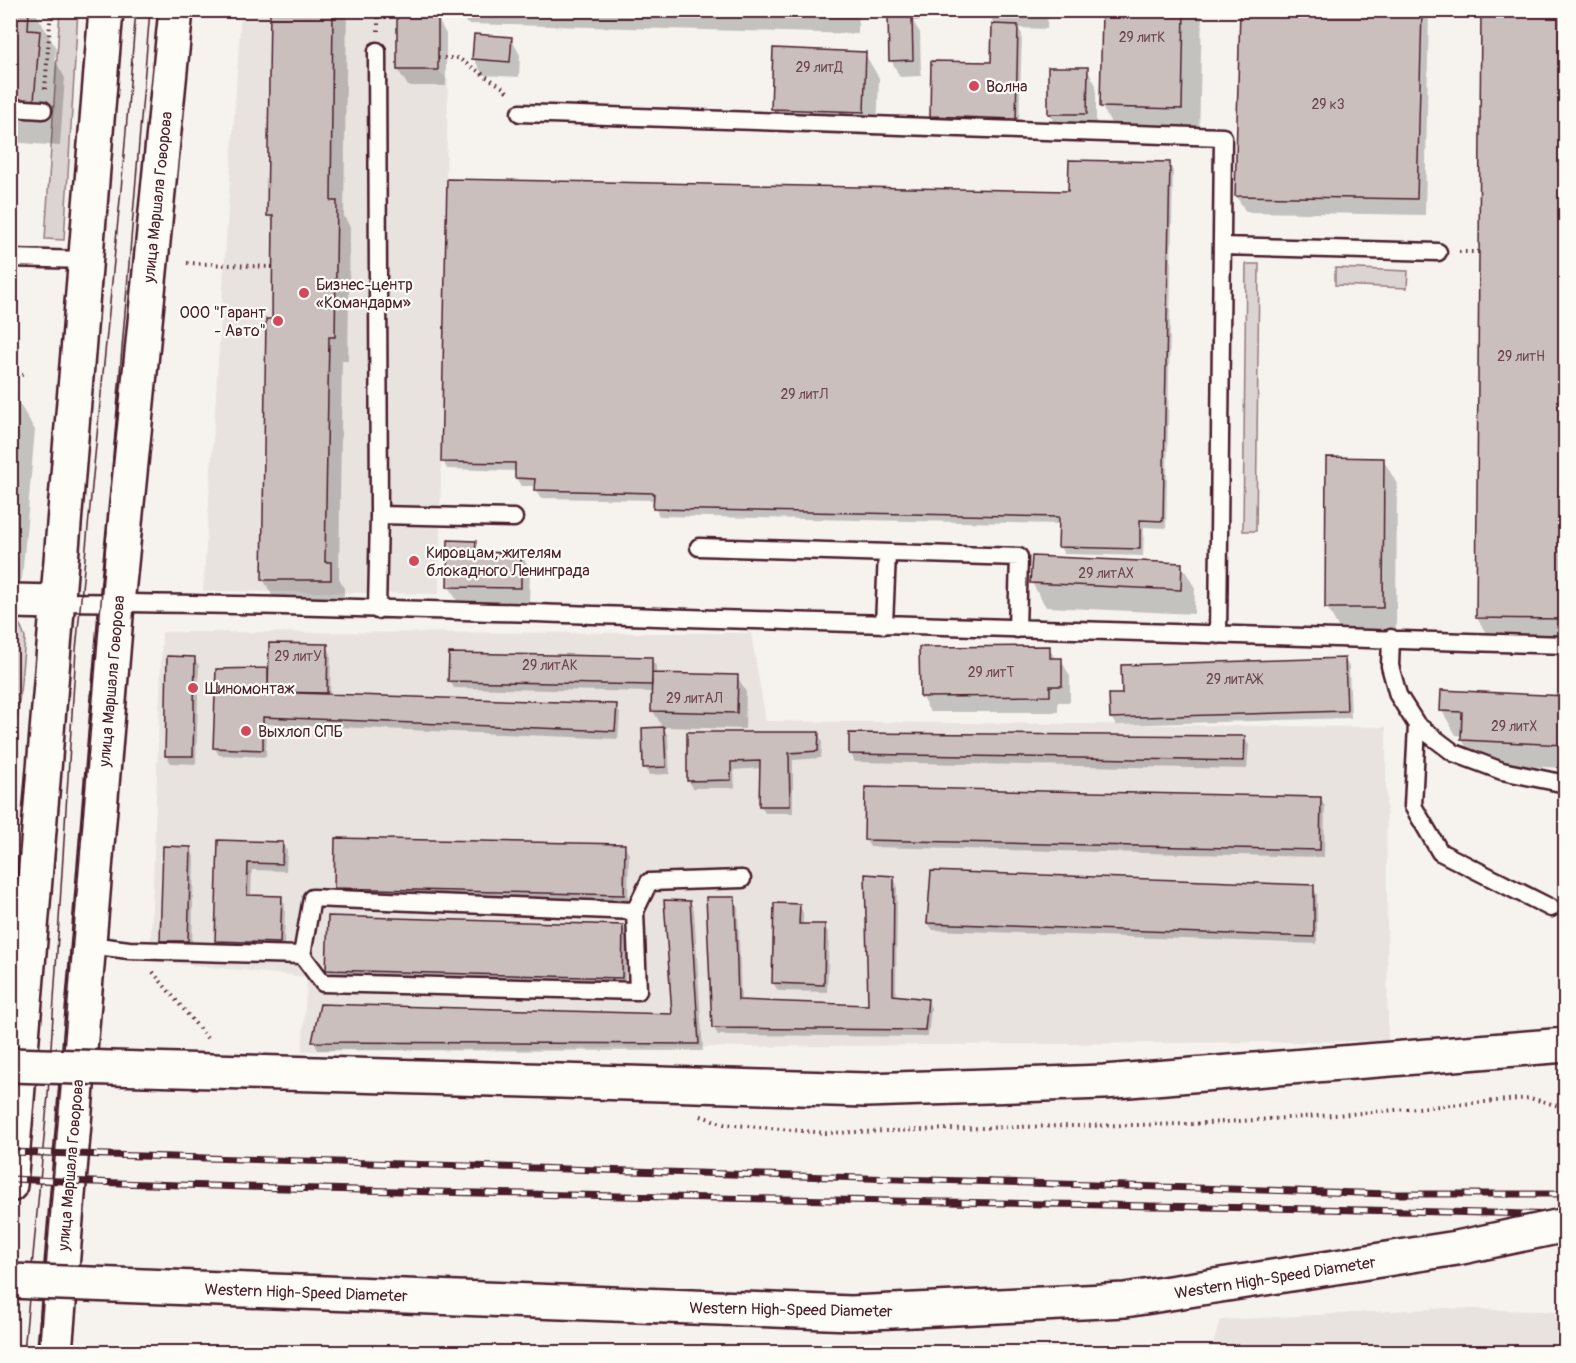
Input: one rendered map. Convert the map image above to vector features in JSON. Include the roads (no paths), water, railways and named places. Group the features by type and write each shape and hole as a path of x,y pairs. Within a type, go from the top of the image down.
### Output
{"main road":[{"path":"10,1185 106,10"},
{"name":"улица Маршала Говорова","path":"55,1353 117,604 176,10"},
{"path":"10,601 58,602"},
{"path":"10,1065 866,1090 1104,1082 1566,1045"},
{"name":"Western High-Speed Diameter","path":"10,1281 851,1313 1125,1300 1457,1248 1566,1225"}],"lane":[{"path":"377,51 379,515 377,610"},
{"path":"10,108 43,110"},
{"path":"520,113 1223,137 1218,635"},
{"path":"1222,246 1438,252"},
{"path":"10,258 86,260"},
{"path":"379,515 514,518"},
{"path":"699,547 1019,557 1017,629"},
{"path":"884,624 887,553"},
{"path":"58,602 1390,638 1566,645"},
{"path":"1390,638 1390,666 1398,694 1417,725 1454,753 1502,771 1566,784"},
{"path":"1417,725 1413,806 1440,852 1551,908"},
{"path":"635,911 312,898 302,955 322,983 638,991 635,911 649,882 742,879"},
{"path":"89,945 129,950 302,955"}],"tram line":[{"path":"24,1352 48,1095 76,650 122,179 136,10"},
{"path":"39,1352 150,10"}],"railway":[{"path":"10,1152 1391,1194 1566,1194"},
{"path":"10,1179 399,1191 1566,1215"}],"place":[{"name":"Волна","path":"974,86"},
{"name":"Бизнес-центр «Командарм»","path":"304,293"},
{"name":"ООО \"Гарант - Авто\"","path":"278,321"},
{"name":"Кировцам, жителям блокадного Ленинграда","path":"414,561"},
{"name":"Шиномонтаж","path":"193,688"},
{"name":"Выхлоп СПБ","path":"246,731"}]}
